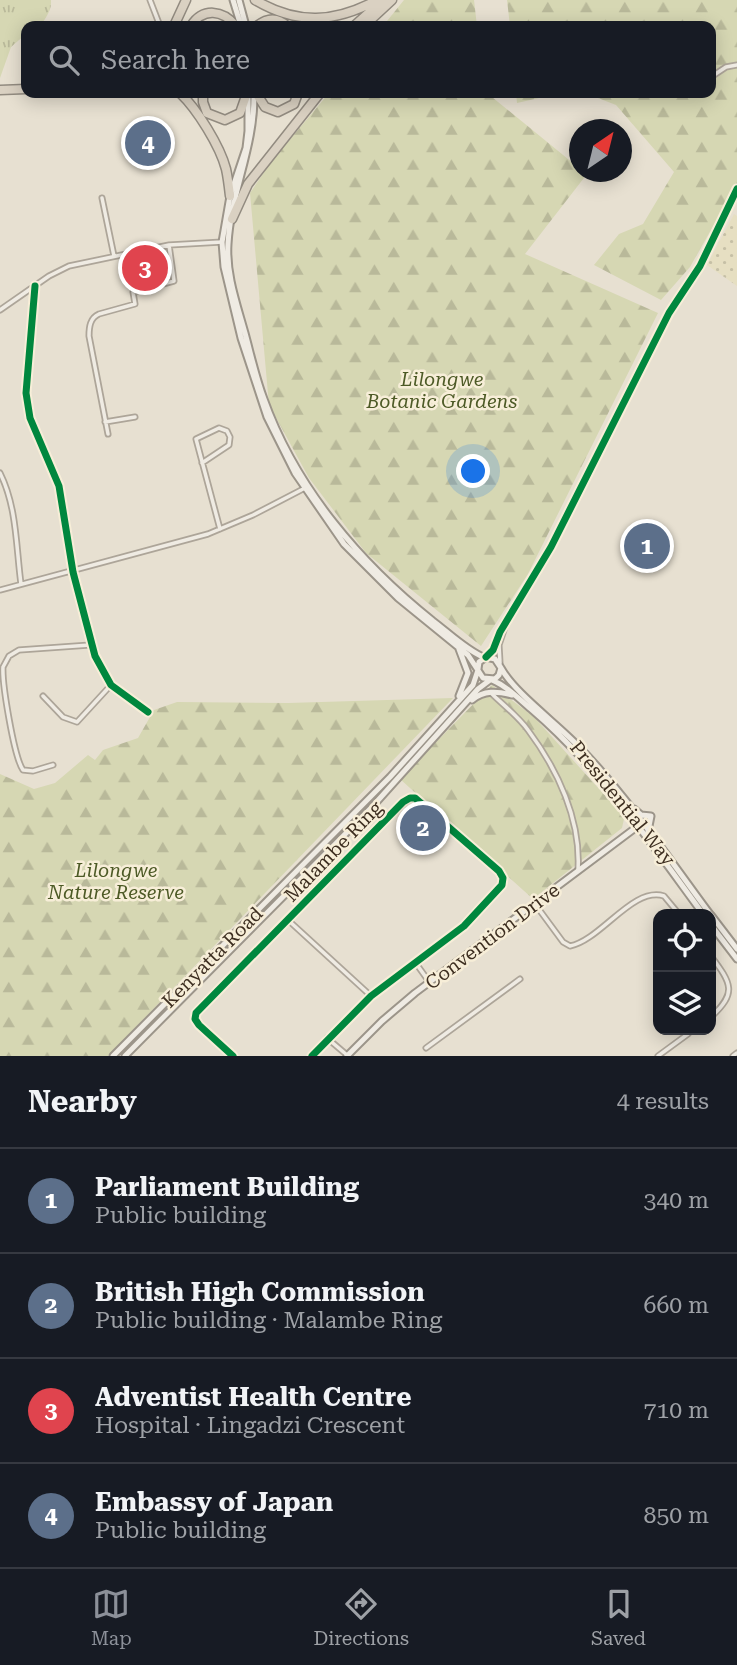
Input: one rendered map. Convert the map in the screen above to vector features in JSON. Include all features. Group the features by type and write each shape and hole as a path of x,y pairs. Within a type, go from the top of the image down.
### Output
{"highway":[{"path":"176,21 186,0"},
{"path":"255,0 286,15 323,18 356,11 377,0"},
{"path":"360,21 383,0"},
{"path":"375,21 392,0"},
{"path":"370,21 383,10"},
{"path":"196,21 200,16 213,12 232,21"},
{"path":"0,90 21,88"},
{"path":"184,98 221,155 227,171 230,196"},
{"path":"202,98 207,113 225,120 240,113 246,98"},
{"path":"259,98 265,107 278,112 290,108 295,98"},
{"path":"232,219 248,184 316,98"}],"main road":[{"path":"233,0 237,21"},
{"path":"239,0 245,21"},
{"name":"Presidential Way","path":"248,98 246,148 230,196 222,242 228,288 259,397 274,433 305,488 355,556 398,598 473,660 482,678 491,680 515,696 566,741 626,813 648,831 706,909"},
{"name":"Presidential Way","path":"255,98 255,119 249,153 238,187 229,257 237,306 264,400 301,473 341,531 368,563 418,608 485,657 495,659 512,683 573,740 605,776 699,909"},
{"path":"452,707 466,684 468,673 458,647"},
{"path":"478,669 485,657"},
{"path":"491,680 499,675 500,666"},
{"name":"Kenyatta Road","path":"113,1056 390,777 473,685 478,669"},
{"name":"Kenyatta Road","path":"125,1056 372,807 462,706 481,686 491,680"},
{"path":"462,706 478,695 490,692 515,696"},
{"path":"605,776 638,813 651,816 648,831"},
{"path":"587,865 627,831 630,821 626,813"},
{"name":"Convention Drive","path":"347,1055 382,1021 430,983 639,825"},
{"path":"618,840 632,834 639,835 673,874"},
{"name":"Presidential Way","path":"716,923 737,949"},
{"path":"716,932 737,959"}],"street":[{"path":"150,0 158,21"},
{"path":"716,73 737,65"},
{"path":"485,657 493,650 500,632 551,547 664,322 694,276 737,189"},
{"path":"102,198 114,256"},
{"path":"0,310 69,266 169,245 222,242"},
{"path":"108,434 89,336 90,325 96,315 135,304 134,292 174,281 169,245"},
{"path":"35,286 26,403 59,486 73,572 90,645 111,685 148,712"},
{"path":"105,422 135,417"},
{"path":"202,463 229,445 230,437 226,430 219,428 196,438 202,463 220,530"},
{"path":"0,473 9,494 21,584"},
{"path":"0,590 220,530 305,488"},
{"path":"500,666 499,645 505,625"},
{"path":"53,765 33,771 20,767 15,752 3,667 9,656 19,650 90,645"},
{"path":"43,696 63,718 77,722 111,685"},
{"path":"490,692 529,731 563,790 571,809 579,847 578,872"},
{"name":"Malambe Ring","path":"233,1056 200,1025 195,1019 196,1013 402,802 410,797 415,798 499,871 503,878 500,887 467,923 371,996 312,1056"},
{"path":"535,904 563,942 570,946 590,938 632,904 649,894 664,896 676,909"},
{"path":"288,920 371,996"},
{"path":"415,962 430,983"},
{"path":"716,963 726,976 732,993 728,1003 716,1013"},
{"path":"426,1048 520,979"},
{"path":"658,1056 687,1035"},
{"path":"327,1038 347,1055"}],"shaded area":[{"path":"734,214 737,216 737,286 707,265"}],"green space":[{"path":"0,0 51,0 43,21 21,21 21,38 11,47 0,78"},
{"path":"404,0 474,0 476,21 387,21"},
{"path":"507,0 737,0 737,184 690,267 661,300 594,265 619,234 643,224 674,172 632,123 632,119 628,119 616,105 598,98 716,98 716,21 509,21"},
{"name":"Lilongwe Botanic Gardens","path":"325,98 493,98 569,160 569,182 581,182 525,254 658,313 528,574 481,646 366,553 309,478 269,405 250,193 271,162"},
{"path":"516,98 539,98 517,103"},
{"path":"492,685 534,717 624,819 622,828 533,899 400,779"},
{"name":"Lilongwe Nature Reserve","path":"453,698 108,1056 0,1056 0,774 34,789 55,783 88,755 95,760 103,750 138,738 154,710 177,702 288,703"}],"cycle path":[{"path":"486,657 493,650 500,632 551,547 669,313 700,266 737,189"},
{"path":"35,286 26,393 30,418 59,486 73,572 95,656 111,685 148,712"},
{"path":"233,1056 199,1025 195,1019 196,1013 403,802 415,798 499,871 503,878 502,885 464,926 371,996 312,1056"}],"place":[{"name":"Embassy of Japan","path":"148,143"},
{"name":"Adventist Health Centre","path":"145,268"},
{"name":"Parliament Building","path":"647,546"},
{"name":"British High Commission","path":"423,828"}]}
